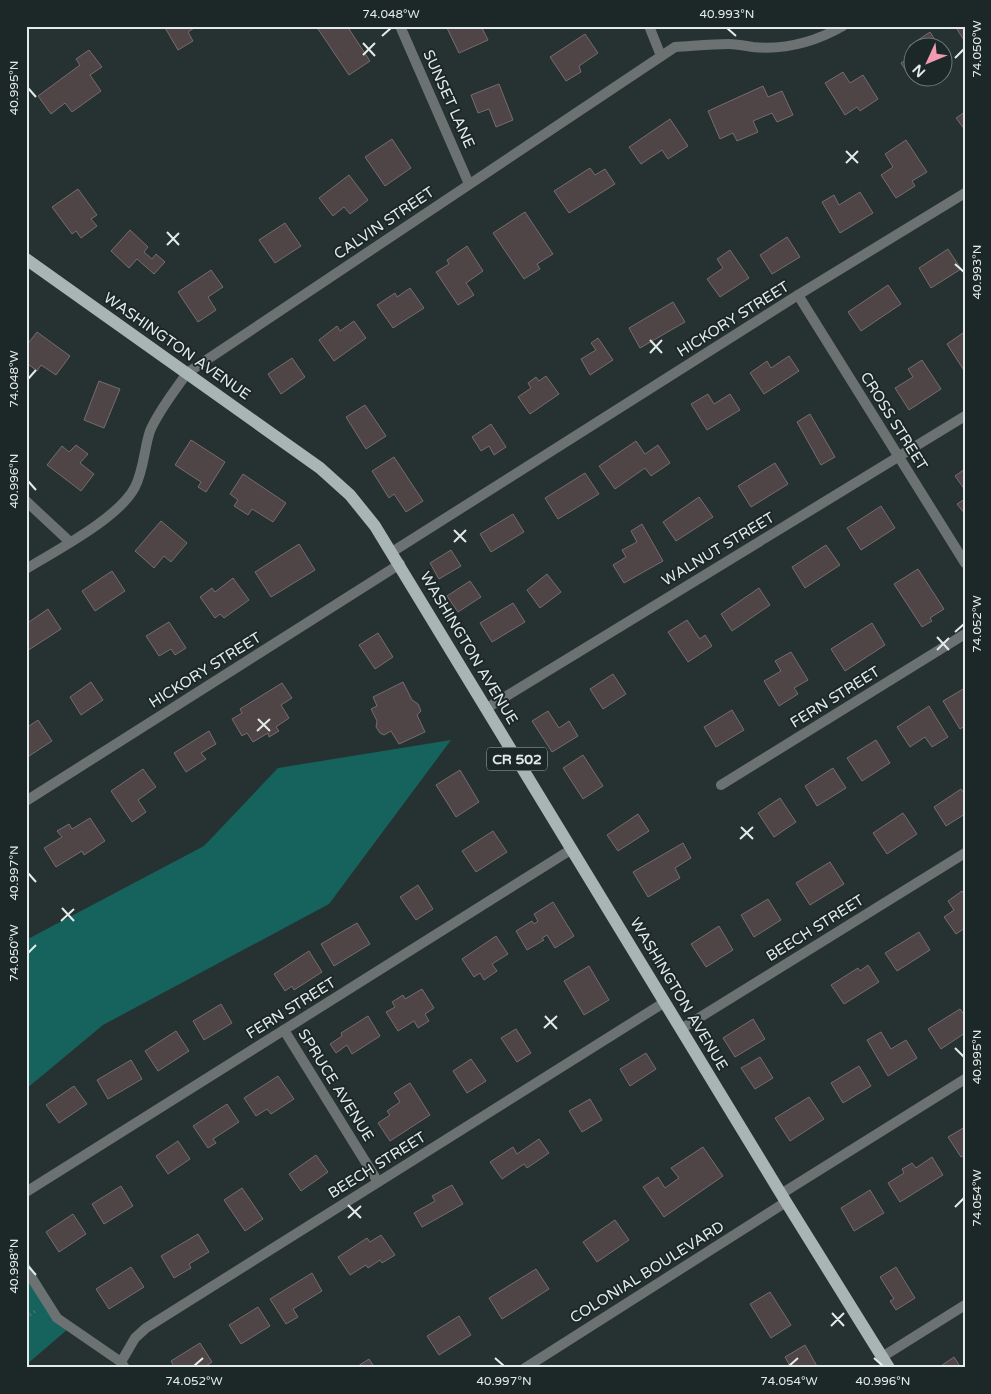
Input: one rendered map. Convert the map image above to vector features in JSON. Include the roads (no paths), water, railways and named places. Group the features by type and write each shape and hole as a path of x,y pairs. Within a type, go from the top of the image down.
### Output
{"main road":[{"name":"WASHINGTON AVENUE","path":"26,259 320,468 355,502 376,526 889,1368"}],"street":[{"name":"SUNSET LANE","path":"400,26 469,184"},
{"path":"649,26 661,56"},
{"name":"CALVIN STREET","path":"26,569 113,514 126,500 135,487 142,468 150,434 158,415 187,373 661,56 675,47 732,44 753,47 778,47 804,42 830,33 843,26"},
{"name":"HICKORY STREET","path":"392,552 798,295 965,193"},
{"name":"CROSS STREET","path":"798,295 965,563"},
{"name":"WALNUT STREET","path":"486,708 965,416"},
{"path":"26,501 70,542"},
{"name":"HICKORY STREET","path":"26,800 400,564"},
{"name":"FERN STREET","path":"721,785 965,634"},
{"name":"FERN STREET","path":"26,1192 572,849"},
{"name":"BEECH STREET","path":"681,1029 965,853"},
{"name":"BEECH STREET","path":"123,1365 135,1338 146,1328 665,1002"},
{"name":"SPRUCE AVENUE","path":"284,1030 378,1182"},
{"name":"COLONIAL BOULEVARD","path":"525,1368 965,1079"},
{"path":"26,1269 57,1318 123,1365"},
{"path":"882,1356 965,1304"}]}
